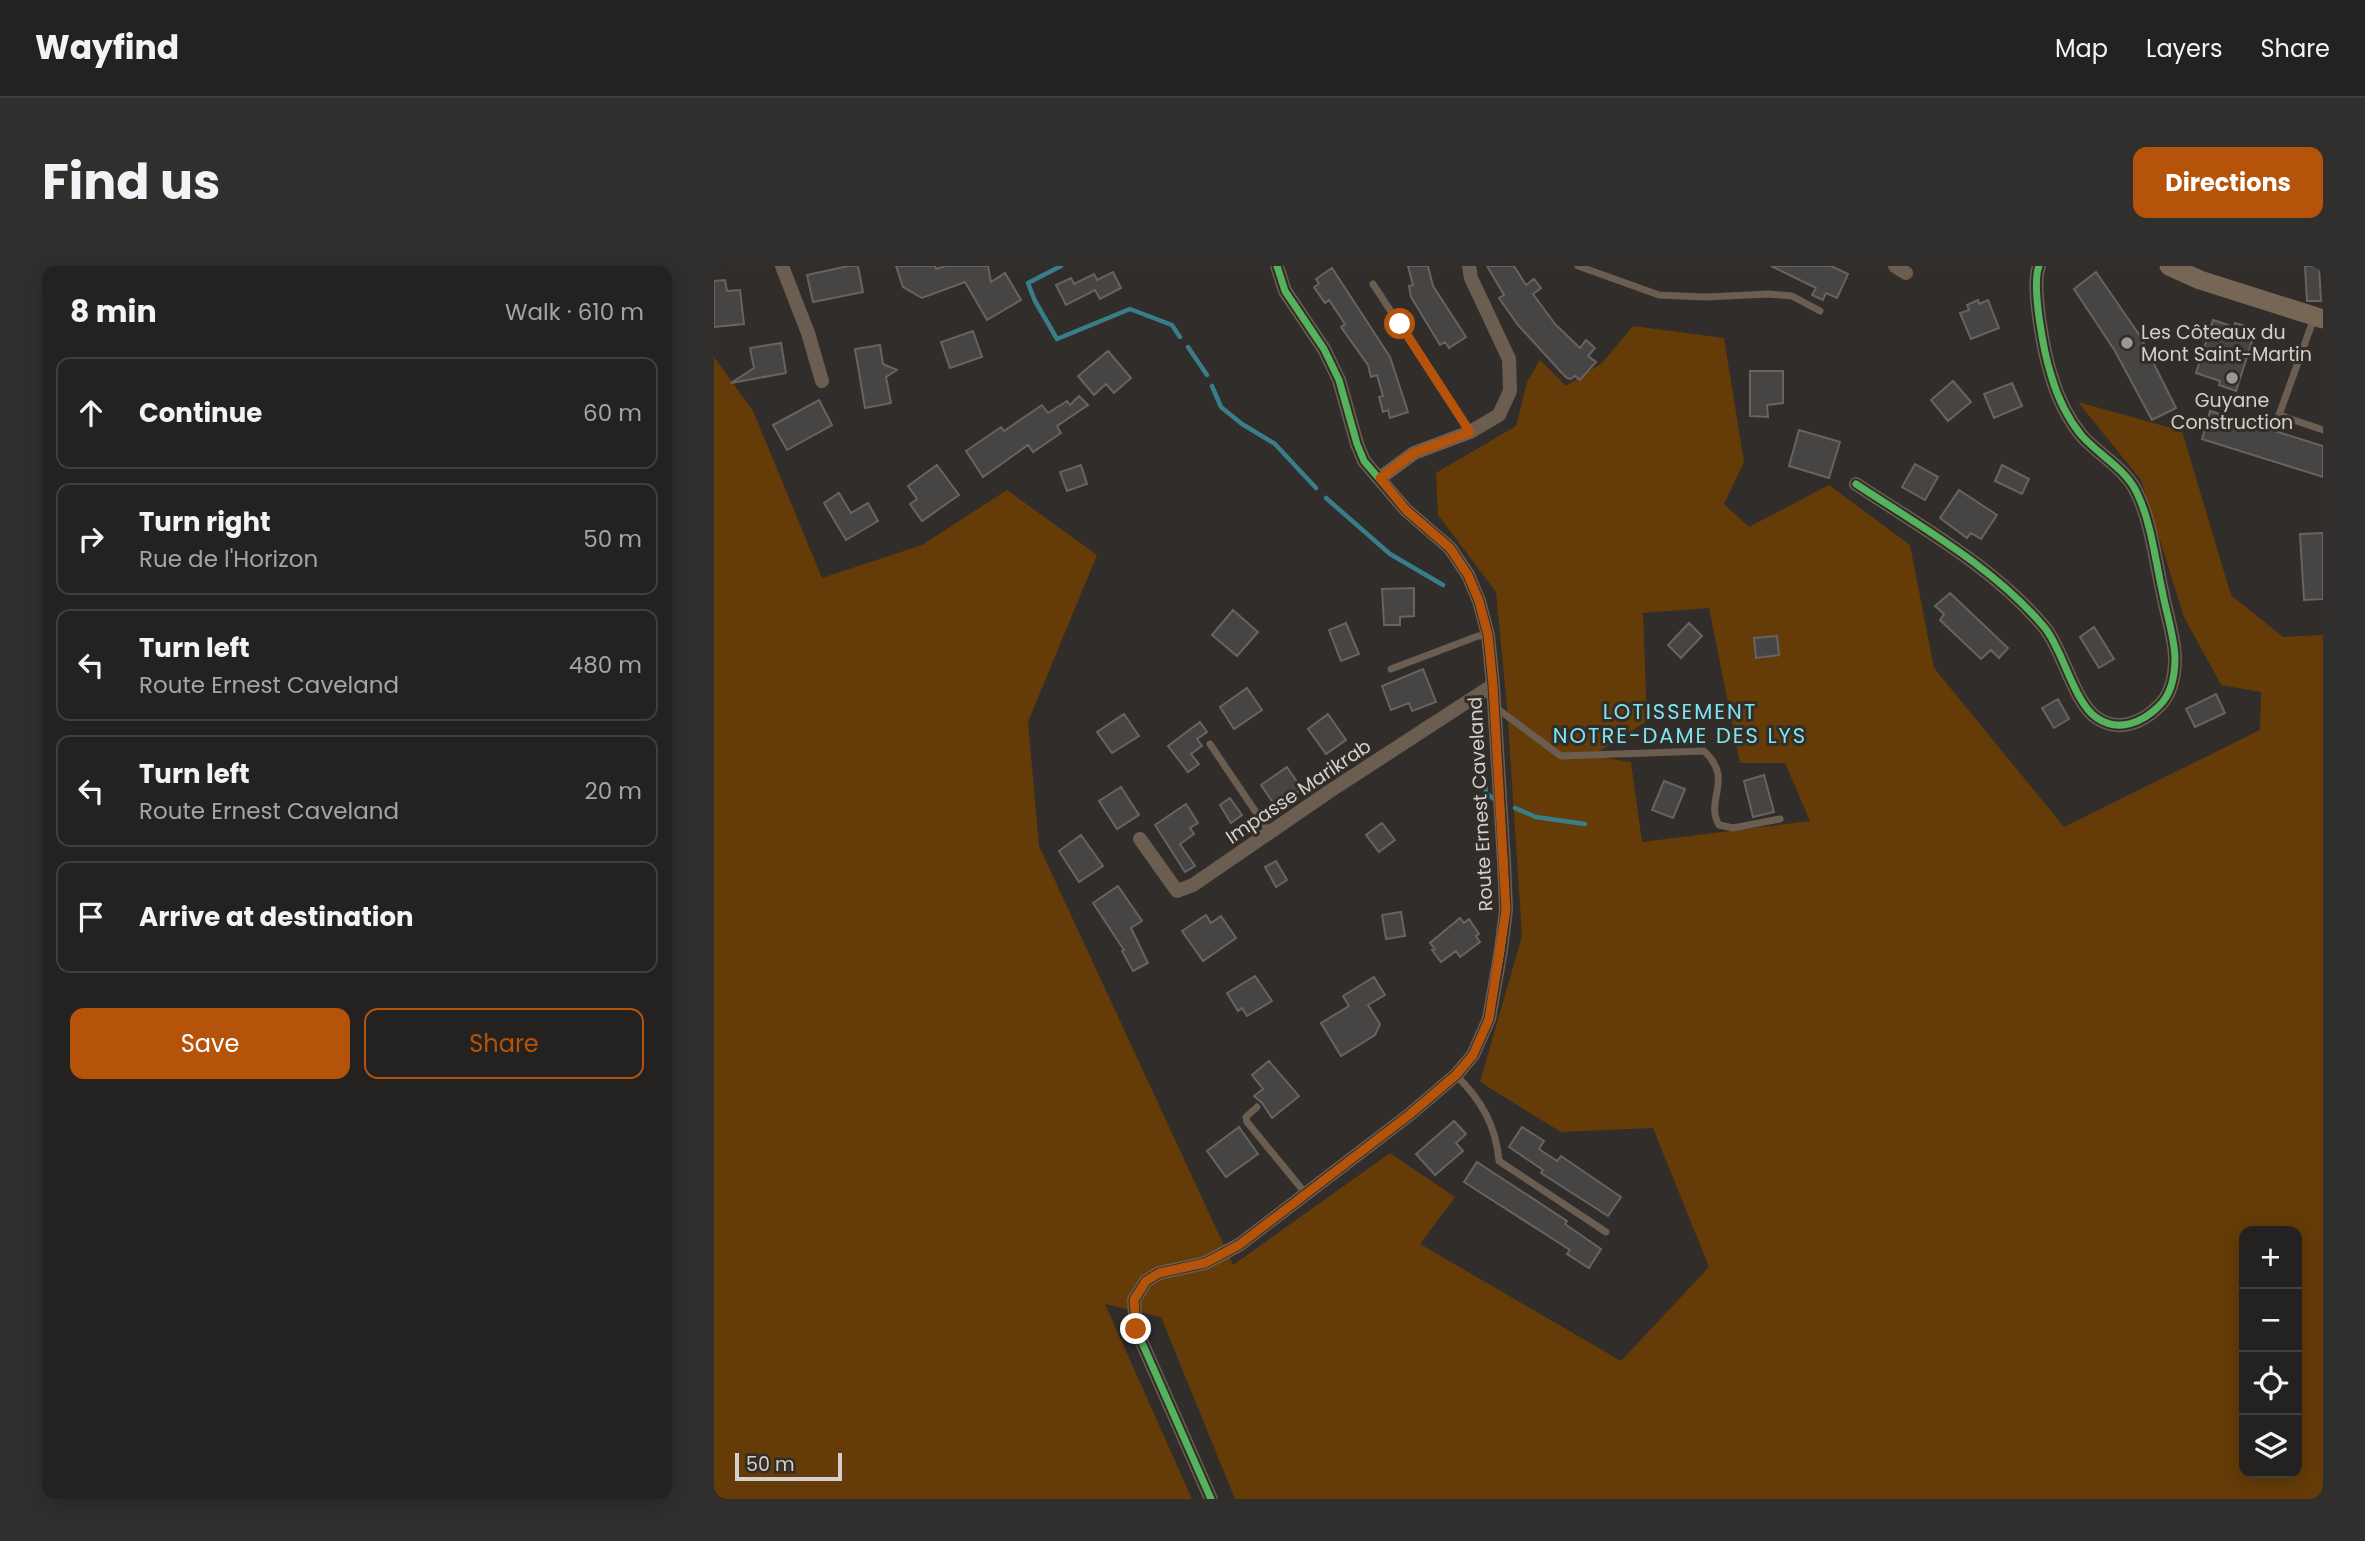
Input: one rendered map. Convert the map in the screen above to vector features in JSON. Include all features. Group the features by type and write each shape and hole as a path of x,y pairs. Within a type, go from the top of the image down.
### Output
{"street":[{"path":"782,266 808,333 822,381"},
{"name":"Route Ernest Caveland","path":"1211,1499 1136,1329 1134,1300 1142,1286 1153,1276 1205,1263 1239,1245 1409,1115 1456,1075 1473,1055 1489,1019 1506,910 1495,706 1488,635 1479,601 1468,575 1450,548 1406,510 1364,461 1339,380 1324,349 1285,291 1277,266"},
{"path":"1380,478 1414,453 1470,432 1499,415 1510,391 1509,359 1471,278 1469,266"},
{"path":"1856,484 1991,575 2025,606 2047,630 2084,702 2096,718 2114,725 2133,723 2165,701 2172,685 2175,655 2146,520 2137,491 2122,472 2082,435 2063,406 2051,375 2042,326 2036,289 2039,266"},
{"path":"2169,266 2200,280 2319,318"},
{"name":"Impasse Marikrab","path":"1140,839 1177,891 1211,875 1330,791 1493,685"}],"lane":[{"path":"1578,266 1659,295 1792,296 1820,312"},
{"path":"1373,284 1470,432"},
{"path":"2319,318 2279,415 2323,430"},
{"path":"1391,669 1478,636 1488,635"},
{"path":"1495,706 1561,756 1704,751 1716,762 1720,782 1714,816 1719,825 1734,828 1780,819"},
{"path":"1210,744 1270,833"},
{"path":"1456,1075 1484,1107 1497,1139 1499,1161 1606,1232"},
{"path":"1257,1107 1246,1117 1247,1122 1306,1194"}],"shaded area":[{"path":"1633,326 1724,338 1744,462 1724,504 1749,527 1829,485 1910,545 1934,668 2064,827 2260,730 2261,692 2221,685 2184,617 2141,480 2078,402 2182,431 2231,595 2283,637 2323,635 2323,1499 1235,1499 1161,1317 1105,1304 1192,1499 714,1499 714,357 753,411 822,578 922,545 1007,490 1097,555 1028,722 1039,846 1233,1265 1390,1153 1455,1197 1420,1244 1621,1361 1709,1267 1653,1128 1561,1132 1480,1082 1522,936 1507,707 1496,592 1438,515 1436,473 1516,426 1527,382 1540,360 1566,386 1602,363","holes":["1709,608 1740,763 1785,763 1810,821 1642,842 1631,762 1592,756 1647,721 1643,613"]}],"building":[{"path":"858,266 863,292 813,302 807,275"},
{"path":"896,266 935,266 936,269 945,266 988,266 991,282 1005,273 1021,300 987,320 965,282 922,298 903,287"},
{"path":"1408,266 1428,266 1433,286 1466,337 1449,348 1445,342 1440,345 1411,297 1409,286 1413,285"},
{"path":"1487,266 1514,266 1526,285 1534,279 1541,288 1533,294 1555,324 1580,348 1586,340 1595,348 1588,356 1596,362 1580,380 1575,376 1567,378 1518,325 1499,298 1504,295"},
{"path":"1771,266 1831,266 1848,274 1837,298 1826,293 1823,300 1812,295 1816,288"},
{"path":"2305,266 2319,266 2321,301 2307,301"},
{"path":"1332,268 1390,357 1408,412 1390,418 1388,410 1383,412 1379,397 1383,396 1377,375 1371,377 1368,365 1341,327 1345,324 1329,300 1325,303 1314,287 1319,284 1316,279"},
{"path":"1113,272 1121,288 1100,299 1095,290 1066,305 1056,285 1071,278 1074,284 1094,274 1097,280"},
{"name":"Les Côteaux du Mont Saint-Martin","path":"2096,272 2140,336 2176,408 2152,420 2115,351 2074,289"},
{"path":"725,280 727,291 740,290 744,324 714,327 714,281"},
{"path":"1978,300 1979,304 1988,300 1999,328 1971,339 1960,313 1969,310 1967,305"},
{"path":"2213,320 2234,327 2235,323 2256,329 2236,391 2219,385 2220,381 2196,373"},
{"path":"973,331 982,357 950,368 941,342"},
{"path":"781,343 786,373 731,383 754,368 750,348"},
{"path":"880,345 883,364 897,370 886,377 891,403 865,408 855,349"},
{"path":"1108,351 1131,378 1114,393 1106,384 1094,395 1078,376"},
{"path":"1750,371 1783,371 1783,403 1767,405 1768,417 1750,416"},
{"path":"1953,381 1971,402 1948,421 1931,400"},
{"path":"2012,383 2022,406 1994,418 1984,394"},
{"path":"1079,396 1088,405 1057,426 1061,433 1033,452 1028,445 983,477 966,451 1001,427 1004,431 1042,405 1048,413 1067,401 1070,405"},
{"path":"819,400 832,425 787,450 773,425"},
{"path":"2210,411 2323,446 2323,477 2202,439"},
{"path":"1799,430 1840,442 1829,478 1789,466"},
{"path":"1915,464 1938,477 1925,500 1902,487"},
{"path":"937,465 959,495 922,521 910,504 917,499 908,486"},
{"path":"1081,465 1087,484 1067,491 1060,472"},
{"path":"2002,465 2029,479 2022,494 1995,481"},
{"path":"1959,490 1997,515 1981,539 1971,533 1967,538 1940,518"},
{"path":"839,493 851,513 868,503 878,521 846,540 824,503"},
{"path":"2323,533 2323,599 2304,600 2300,534"},
{"path":"1414,588 1414,616 1400,617 1400,625 1384,625 1382,589"},
{"path":"1950,593 2008,648 1999,658 1991,650 1981,659 1940,620 1944,614 1935,606"},
{"path":"1233,610 1258,632 1237,656 1212,635"},
{"path":"1346,623 1359,654 1341,661 1329,630"},
{"path":"1689,623 1702,636 1681,658 1668,645"},
{"path":"2094,627 2114,659 2099,668 2080,637"},
{"path":"1777,636 1779,655 1756,658 1754,638"},
{"path":"1423,669 1436,702 1412,711 1409,703 1391,710 1382,686"},
{"path":"1247,688 1262,710 1234,729 1220,707"},
{"path":"2216,694 2225,713 2195,727 2186,709"},
{"path":"2058,699 2069,719 2054,728 2042,708"},
{"path":"1124,714 1139,736 1112,753 1097,732"},
{"path":"1328,714 1346,740 1326,754 1308,729"},
{"path":"1200,722 1207,732 1197,739 1202,746 1191,754 1199,764 1188,772 1168,746"},
{"path":"1287,767 1302,789 1276,807 1261,785"},
{"path":"1764,775 1774,812 1753,817 1744,781"},
{"path":"1664,781 1685,789 1673,818 1652,810"},
{"path":"1121,787 1139,815 1117,829 1099,801"},
{"path":"1230,798 1242,815 1231,823 1220,805"},
{"path":"1186,804 1198,823 1190,828 1194,834 1180,844 1195,866 1185,872 1155,825"},
{"path":"1382,823 1395,840 1379,852 1366,835"},
{"path":"1081,835 1103,866 1079,882 1059,851"},
{"path":"1276,861 1287,880 1276,887 1265,867"},
{"path":"1118,886 1142,921 1131,928 1148,963 1133,971 1122,951 1124,950 1093,903"},
{"path":"1401,912 1405,936 1386,939 1382,915"},
{"path":"1206,915 1211,923 1221,916 1236,938 1203,961 1182,931"},
{"path":"1460,918 1464,923 1469,919 1479,934 1476,936 1480,942 1460,957 1456,951 1441,962 1430,943"},
{"path":"1255,976 1272,1001 1247,1016 1242,1008 1238,1011 1227,993"},
{"path":"1374,977 1385,995 1368,1005 1380,1024 1375,1035 1341,1056 1321,1023 1349,1006 1343,996"},
{"path":"1269,1061 1299,1096 1272,1118 1254,1096 1263,1089 1252,1075"},
{"path":"1454,1121 1466,1134 1456,1143 1463,1151 1435,1175 1416,1154"},
{"path":"1239,1127 1258,1154 1226,1177 1207,1151"},
{"path":"1522,1127 1544,1141 1539,1149 1557,1161 1561,1156 1621,1197 1608,1216 1541,1173 1543,1170 1509,1147"},
{"path":"1477,1162 1567,1221 1565,1224 1601,1249 1589,1268 1567,1254 1570,1250 1464,1182"}],"waterway":[{"path":"1061,266 1028,283 1057,339 1130,309 1172,325 1180,337"},
{"path":"1188,347 1207,375"},
{"path":"1212,386 1221,407 1242,424 1275,444 1316,488"},
{"path":"1326,498 1390,554 1443,585"},
{"path":"1483,725 1481,746 1486,793 1494,799"},
{"path":"1515,808 1536,817 1585,824"}],"cycle path":[{"path":"1211,1499 1136,1329 1134,1300 1146,1281 1159,1273 1205,1263 1239,1245 1409,1115 1456,1075 1473,1055 1489,1019 1506,910 1493,685 1488,635 1479,601 1468,575 1450,548 1406,510 1364,461 1339,380 1324,349 1285,291 1277,266"},
{"path":"1856,484 1956,549 2025,606 2045,628 2075,689 2089,711 2097,718 2114,725 2130,724 2146,717 2163,701 2170,690 2173,677 2174,649 2146,516 2132,484 2082,436 2053,383 2039,320 2039,266"}],"place":[{"name":"Les Côteaux du Mont Saint-Martin","path":"2127,343"},
{"name":"Guyane Construction","path":"2232,378"}],"district":[{"name":"LOTISSEMENT NOTRE-DAME DES LYS","path":"1680,724"}],"route":[{"path":"1136,1329 1134,1300 1146,1281 1159,1273 1205,1263 1239,1245 1409,1115 1456,1075 1473,1055 1489,1019 1506,910 1488,635 1479,601 1468,575 1450,548 1406,510 1380,478 1414,453 1470,432 1400,324"}]}
